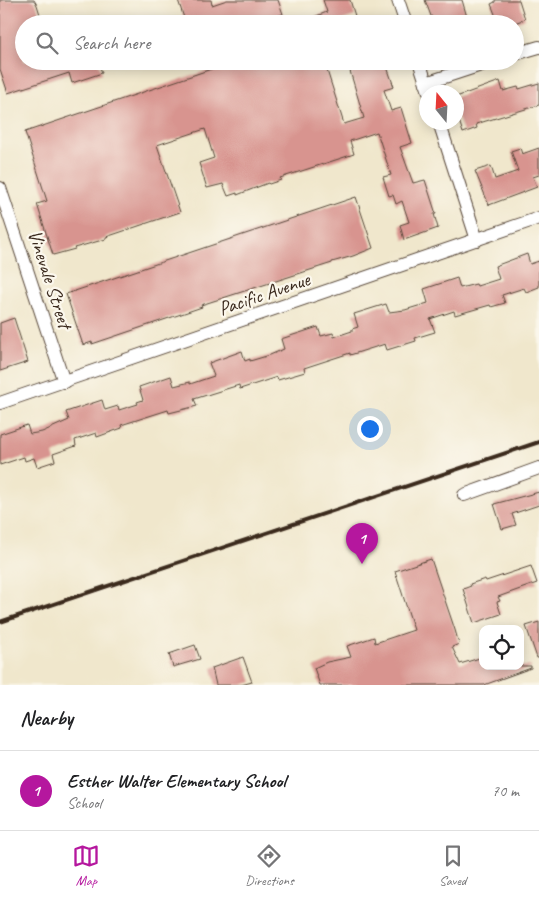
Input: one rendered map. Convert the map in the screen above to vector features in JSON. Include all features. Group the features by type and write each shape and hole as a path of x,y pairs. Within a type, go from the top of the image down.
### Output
{"street":[{"path":"398,0 403,15"},
{"path":"524,51 539,46"},
{"path":"422,70 427,85"},
{"path":"435,85 471,70"},
{"path":"442,130 476,240"},
{"name":"Vinevale Street","path":"0,188 64,382"},
{"name":"Pacific Avenue","path":"0,403 539,218"},
{"path":"464,494 539,468"}],"building":[{"path":"0,0 34,0 40,15 15,15 15,70 101,70 102,73 72,83 69,73 8,93 0,69"},
{"path":"178,0 211,0 212,5 227,0 278,0 283,14 280,15 183,15"},
{"path":"323,0 350,0 355,15 319,15 327,12"},
{"path":"425,0 462,0 466,15 431,15"},
{"path":"495,0 519,0 524,15 495,15 491,4"},
{"path":"208,70 327,70 344,124 364,118 350,71 388,70 394,87 384,90 391,111 401,108 412,143 400,147 413,183 425,180 436,214 434,214 438,228 404,240 400,225 409,222 402,201 396,204 393,195 389,196 383,177 391,175 377,132 350,141 354,154 280,178 281,180 237,195 237,193 228,196 223,184 207,188 199,163 214,158 205,129 157,145 180,212 106,237 106,239 53,255 37,204 47,201 25,132"},
{"path":"500,81 503,91 518,87 519,89 539,83 539,105 476,124 477,128 463,133 464,94"},
{"path":"520,148 522,154 539,148 539,175 533,177 537,187 489,205 475,171 491,166 495,179 518,171 511,151"},
{"path":"356,197 373,248 201,305 202,307 92,344 92,342 83,345 66,294"},
{"path":"527,254 530,264 539,261 539,287 526,292 524,288 502,295 505,303 491,307 490,305 455,315 454,311 430,319 435,332 415,338 416,341 387,350 385,344 350,355 350,353 304,368 305,372 278,380 277,377 240,389 239,385 194,399 197,406 169,413 168,410 121,425 122,428 97,437 96,433 75,440 76,446 53,454 55,461 37,467 34,458 25,461 24,457 0,465 0,434 27,425 30,434 42,432 69,420 66,412 102,400 105,410 118,406 119,410 138,404 137,402 143,400 139,387 171,376 174,386 190,382 190,384 214,376 209,363 242,351 245,361 270,355 284,349 281,339 318,327 321,336 333,333 334,337 352,331 352,329 358,327 354,314 386,304 389,312 405,310 428,303 424,289 457,278 460,288 476,284 477,286 499,279 495,266"},
{"path":"14,318 28,362 0,371 0,323"},
{"path":"539,492 539,505 512,514 516,525 502,529 494,504"},
{"path":"431,559 459,644 452,647 460,664 479,658 479,670 524,670 524,666 531,666 531,668 484,685 320,685 314,668 327,662 351,657 347,646 374,637 375,643 414,630 395,571"},
{"path":"531,566 537,583 498,597 500,601 497,602 501,614 474,623 463,589 471,586 470,584 485,579 486,581"},
{"path":"539,622 539,658 537,658 526,626"},
{"path":"195,645 200,659 173,667 169,654"},
{"path":"243,657 252,682 241,685 216,685 212,668"}],"railway":[{"path":"0,622 539,442"}],"place":[{"name":"Esther Walter Elementary School","path":"362,564"}]}
